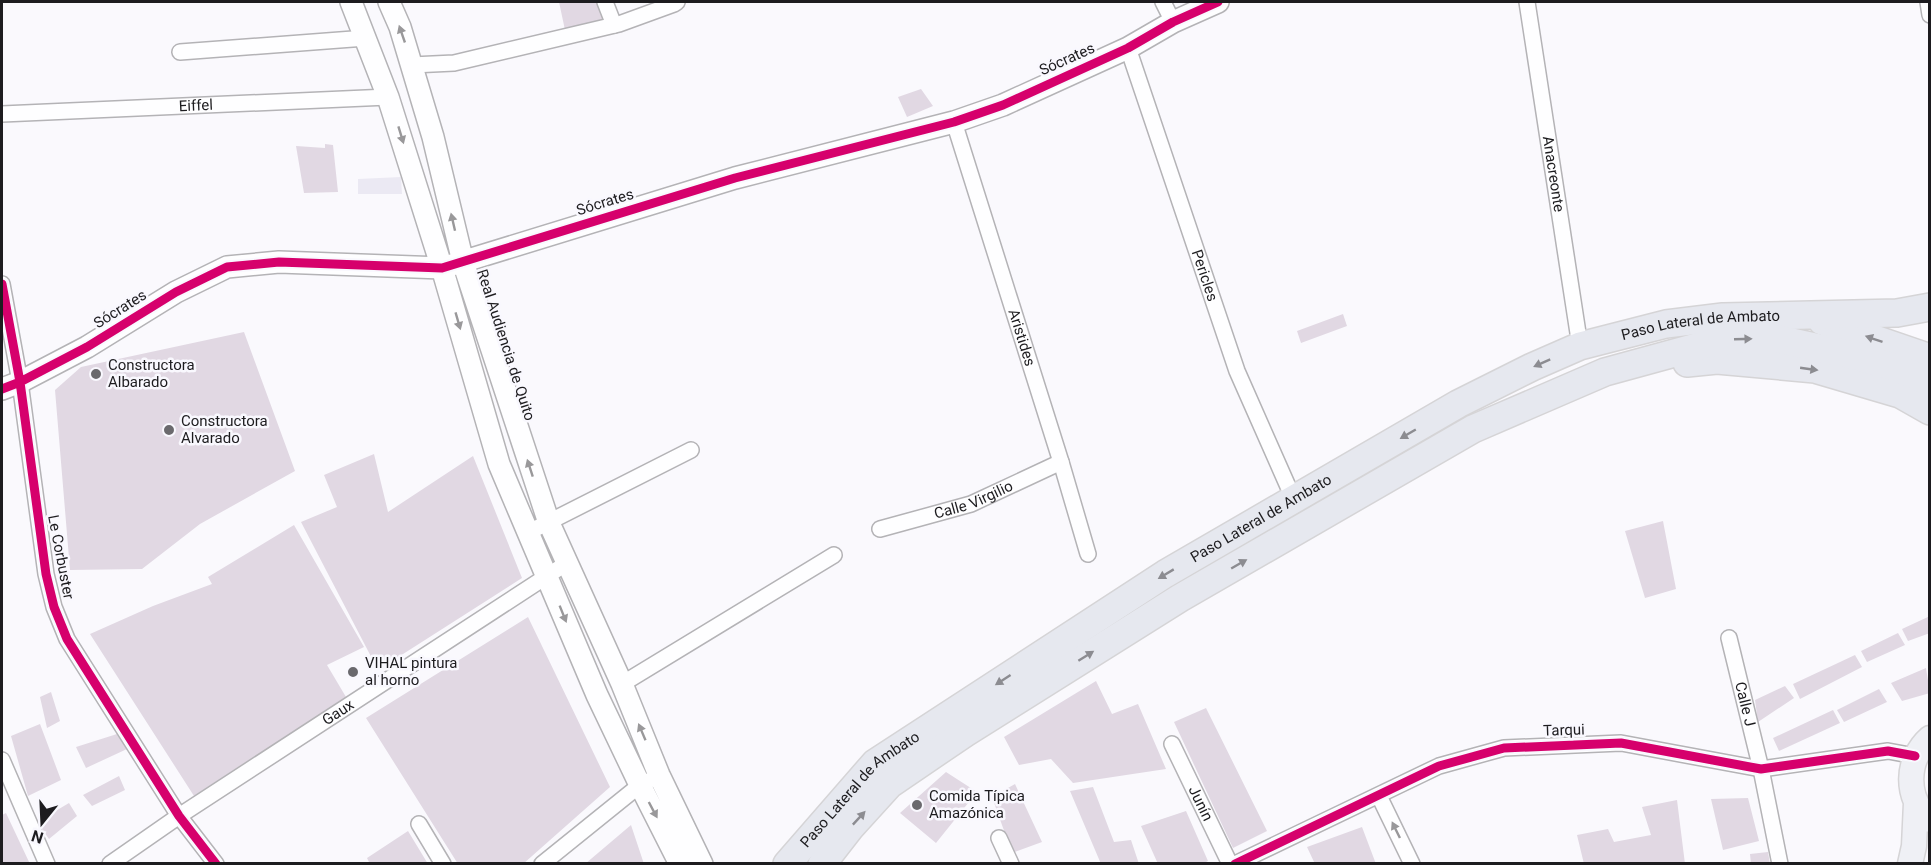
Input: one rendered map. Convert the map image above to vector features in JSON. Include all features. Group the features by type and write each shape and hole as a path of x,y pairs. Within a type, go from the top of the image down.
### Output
{"highway":[{"name":"Paso Lateral de Ambato","path":"787,864 875,764 1165,574 1458,404 1532,367 1580,346 1666,324 1723,317 1897,313 1929,307"},
{"path":"1804,314 1929,358"},
{"path":"1605,372 1711,343 1741,339 1778,339 1856,356 1900,369 1929,382"},
{"path":"1605,372 1717,360 1815,369 1900,394 1929,411"},
{"name":"Paso Lateral de Ambato","path":"822,864 849,828 890,784 965,732 1116,637 1473,429 1605,372"}],"main road":[{"name":"Real Audiencia de Quito","path":"351,2 388,96 442,268 499,464 597,694 640,785 682,853 702,864"},
{"name":"Real Audiencia de Quito","path":"389,2 400,27 433,137 463,262 549,523 622,684 659,775 682,853"},
{"name":"Sócrates","path":"10,386 87,347 176,292 227,267 279,262 442,268 735,178 954,122 1002,105 1128,48 1173,22 1218,2"},
{"path":"1910,864 1923,812 1911,788 1911,772 1922,747"}],"street":[{"path":"605,2 614,25"},
{"path":"412,65 454,63 614,25 677,2"},
{"path":"1163,2 1173,22"},
{"name":"Anacreonte","path":"1527,2 1580,346"},
{"path":"1928,2 1929,15"},
{"path":"180,52 366,38"},
{"name":"Pericles","path":"1128,48 1238,370 1294,500"},
{"name":"Eiffel","path":"2,114 388,96"},
{"name":"Aristides","path":"954,122 1088,554"},
{"name":"Le Corbuster","path":"2,284 10,386 54,607 67,639 179,816 216,864"},
{"path":"529,532 691,450"},
{"name":"Calle Virgilio","path":"880,529 971,504 1061,462"},
{"path":"622,684 834,555"},
{"name":"Gaux","path":"110,864 179,816 567,563"},
{"name":"Calle J","path":"1730,638 1761,769 1780,864"},
{"name":"Tarqui","path":"1235,864 1439,766 1504,748 1621,743 1761,769 1922,747"},
{"name":"Junín","path":"1172,744 1230,864"},
{"path":"2,759 47,864"},
{"path":"542,864 640,785 659,775"},
{"path":"1379,796 1412,864"},
{"path":"419,824 443,864"},
{"path":"999,838 1011,864"}],"shaded area":[{"path":"401,177 402,194 358,194 358,179"}],"building":[{"path":"559,2 600,2 605,22 565,30"},
{"path":"921,89 933,106 907,117 898,97"},
{"path":"325,144 333,145 338,192 304,193 296,146 325,148"},
{"path":"1343,314 1347,326 1301,343 1297,331"},
{"name":"Constructora Alvarado","path":"244,332 295,471 200,524 142,569 70,570 55,390 81,367"},
{"path":"374,454 388,512 473,456 522,578 378,670 301,522 337,507 324,475"},
{"path":"1663,521 1676,589 1645,598 1625,531"},
{"path":"294,525 364,647 327,665 346,697 194,796 90,634 153,606 212,584 208,577"},
{"path":"1930,616 1930,633 1908,641 1902,629"},
{"path":"528,617 610,787 523,864 458,864 366,718"},
{"path":"1898,633 1905,645 1867,662 1861,651"},
{"path":"1855,655 1862,667 1800,699 1793,684"},
{"path":"1926,668 1930,693 1902,701 1891,683"},
{"path":"1096,681 1112,714 1138,704 1166,769 1073,783 1051,759 1019,765 1004,737"},
{"path":"1785,686 1794,698 1758,722 1755,700"},
{"path":"1879,689 1887,702 1844,722 1837,710"},
{"path":"51,692 60,721 47,728 40,697"},
{"path":"1206,708 1267,831 1233,848 1174,722"},
{"path":"1833,710 1840,723 1779,751 1773,738"},
{"path":"40,724 61,780 28,796 11,736"},
{"path":"117,734 127,749 86,768 76,747"},
{"path":"946,772 977,792 936,843 900,813"},
{"path":"119,776 125,790 92,806 83,795"},
{"path":"1015,784 1042,842 1012,853 992,797"},
{"path":"1093,787 1114,842 1131,840 1139,864 1101,864 1070,791"},
{"path":"1748,798 1759,841 1723,850 1711,799"},
{"path":"1677,800 1685,864 1584,864 1577,835 1608,829 1614,842 1651,835 1642,807"},
{"path":"69,803 77,816 49,839 37,822"},
{"path":"1186,811 1208,861 1202,864 1158,864 1141,826"},
{"path":"6,813 30,864 2,864 2,815"},
{"path":"631,825 644,864 585,864"},
{"path":"1362,827 1376,864 1315,864 1307,847"},
{"path":"408,831 428,864 370,864 367,858"},
{"path":"1768,852 1770,864 1751,864 1750,854"}],"cycle path":[{"path":"2,389 87,347 176,292 227,267 279,262 442,268 735,178 954,122 1003,105 1128,48 1173,22 1218,2"},
{"path":"2,284 20,382 46,574 54,607 67,639 179,816 216,864"},
{"path":"1235,864 1439,766 1504,748 1621,743 1761,769 1888,751 1915,756"}],"place":[{"name":"Constructora Albarado","path":"96,374"},
{"name":"Constructora Alvarado","path":"169,430"},
{"name":"VIHAL pintura al horno","path":"353,672"},
{"name":"Comida Típica Amazónica","path":"917,805"}]}
